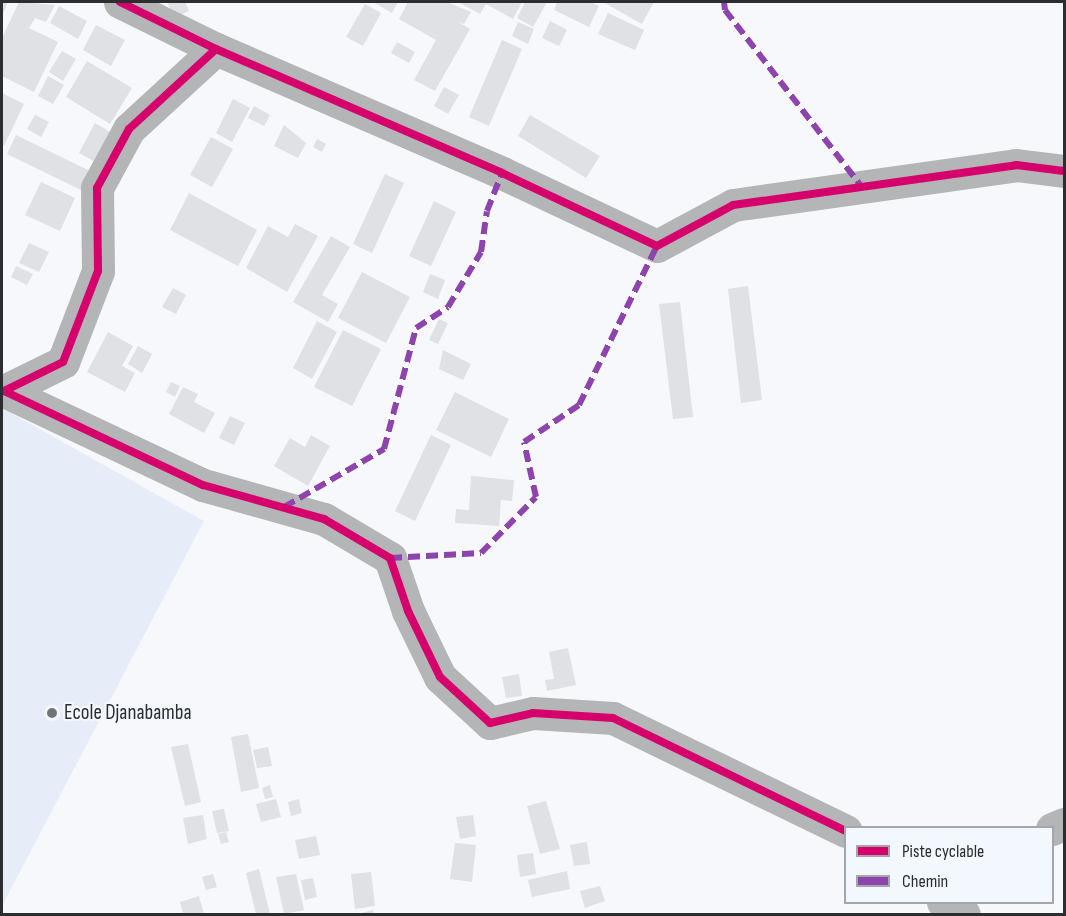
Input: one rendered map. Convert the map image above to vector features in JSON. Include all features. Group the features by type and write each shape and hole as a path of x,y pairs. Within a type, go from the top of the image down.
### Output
{"street":[{"path":"120,2 216,49 502,173 657,246 733,205 1016,165 1065,171"},
{"path":"216,49 129,129 97,188 98,271 63,362 4,391 203,485 324,519 390,558 408,611 440,677 490,723 533,713 613,718 844,830"},
{"path":"945,904 964,915"}],"shaded area":[{"name":"Ecole Djanabamba","path":"2,408 204,521 2,906"}],"building":[{"path":"2,2 8,2 2,16"},
{"path":"19,2 55,5 46,22 35,18 29,28 58,42 34,92 2,76 2,38"},
{"path":"167,2 185,2 189,11 175,18"},
{"path":"373,2 398,2 392,13"},
{"path":"408,2 447,2 471,12 464,24 458,22 470,29 435,91 414,80 436,40 399,19"},
{"path":"458,2 522,2 513,19 486,4 480,14"},
{"path":"525,2 547,2 533,27 517,18"},
{"path":"557,2 590,2 599,6 589,27 554,10"},
{"path":"603,2 654,2 642,24"},
{"path":"365,4 381,13 363,46 346,37"},
{"path":"59,6 87,21 78,39 50,23"},
{"path":"608,13 644,30 635,50 598,34"},
{"path":"550,21 567,30 559,46 542,38"},
{"path":"518,22 534,29 528,44 512,36"},
{"path":"96,25 125,40 111,66 83,50"},
{"path":"502,40 522,49 489,126 469,117"},
{"path":"397,42 415,52 409,63 391,53"},
{"path":"62,51 76,59 63,81 49,72"},
{"path":"87,61 132,88 110,124 66,97"},
{"path":"48,76 64,85 53,104 38,96"},
{"path":"444,87 459,95 448,114 434,106"},
{"path":"2,93 24,104 4,146 2,145"},
{"path":"233,99 250,108 232,142 216,133"},
{"path":"254,106 270,115 264,126 248,118"},
{"path":"35,115 49,122 41,137 27,129"},
{"path":"530,115 600,156 586,178 518,136"},
{"path":"95,123 112,133 97,163 79,153"},
{"path":"284,125 306,143 298,158 274,146"},
{"path":"16,135 90,171 81,190 7,154"},
{"path":"211,137 233,149 212,187 190,175"},
{"path":"317,139 326,144 322,152 313,147"},
{"path":"385,174 404,183 372,253 353,244"},
{"path":"41,182 75,198 60,231 25,215"},
{"path":"189,193 257,230 238,266 170,230"},
{"path":"434,201 456,212 431,266 409,256"},
{"path":"295,224 318,236 287,292 246,268 268,226 288,237"},
{"path":"331,236 350,247 322,295 338,304 328,322 293,302"},
{"path":"29,243 49,252 39,272 19,263"},
{"path":"16,266 33,274 27,285 11,277"},
{"path":"362,272 410,297 386,343 338,318"},
{"path":"430,274 445,280 438,299 423,292"},
{"path":"748,286 762,400 741,403 728,289"},
{"path":"173,288 186,295 176,314 162,307"},
{"path":"680,302 693,417 673,419 659,304"},
{"path":"439,319 448,323 438,344 429,340"},
{"path":"317,321 337,332 312,379 293,368"},
{"path":"343,330 381,349 352,406 314,387"},
{"path":"108,332 133,346 122,366 135,373 125,392 87,372"},
{"path":"138,346 152,354 142,373 128,364"},
{"path":"443,350 471,364 463,380 439,369"},
{"path":"171,382 180,386 175,397 166,392"},
{"path":"183,387 198,394 194,402 215,413 204,433 169,414"},
{"path":"455,392 509,419 491,457 436,430"},
{"path":"230,416 245,423 234,445 219,438"},
{"path":"311,435 330,446 308,486 274,466 290,438 305,447"},
{"path":"431,435 451,445 415,521 395,511"},
{"path":"471,476 514,480 512,501 501,500 499,526 455,523 456,509 469,510"},
{"path":"568,648 576,685 547,691 545,680 554,679 549,652"},
{"path":"519,674 522,696 506,698 502,677"},
{"path":"248,734 259,788 241,792 231,737"},
{"path":"188,744 201,802 185,806 171,747"},
{"path":"268,747 272,766 257,768 253,750"},
{"path":"270,785 273,797 265,799 262,788"},
{"path":"276,799 281,817 261,822 256,804"},
{"path":"299,799 302,813 291,816 288,802"},
{"path":"546,801 560,849 540,854 527,806"},
{"path":"224,809 229,831 217,833 212,811"},
{"path":"203,815 207,839 188,844 183,818"},
{"path":"473,815 476,836 460,839 456,817"},
{"path":"226,832 229,842 221,844 218,834"},
{"path":"316,836 320,855 299,859 295,840"},
{"path":"587,842 590,864 574,866 570,845"},
{"path":"455,843 476,845 472,882 450,879"},
{"path":"533,853 536,874 520,877 517,855"},
{"path":"259,869 270,914 256,914 246,873"},
{"path":"567,871 570,889 532,897 528,880"},
{"path":"371,872 375,906 355,909 351,874"},
{"path":"213,874 217,887 206,890 202,877"},
{"path":"296,874 304,910 284,914 276,877"},
{"path":"313,878 317,897 305,900 301,880"},
{"path":"600,886 605,901 585,908 580,891"},
{"path":"199,896 204,914 183,914 180,902"},
{"path":"373,910 374,914 357,914"}],"marked path":[{"path":"724,2 725,10 861,186"},
{"path":"284,507 384,449 416,328 448,307 481,252 487,211 502,173"},
{"path":"390,558 481,553 536,497 524,442 579,405 657,246"}],"cycle path":[{"path":"120,2 216,49 502,173 657,246 733,205 1016,165 1064,171"},
{"path":"216,49 129,129 97,188 98,271 63,362 4,391 203,485 324,519 390,558 408,611 440,677 490,723 533,713 613,718 844,830"}],"place":[{"name":"Ecole Djanabamba","path":"52,713"}]}
